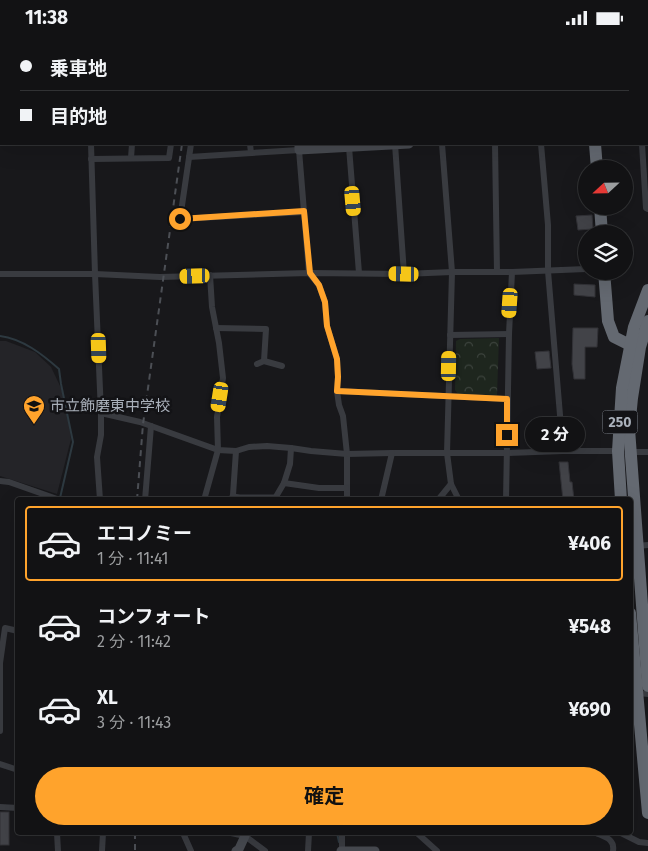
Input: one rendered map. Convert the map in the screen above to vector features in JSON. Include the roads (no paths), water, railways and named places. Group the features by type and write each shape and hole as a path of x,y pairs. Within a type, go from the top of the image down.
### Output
{"highway":[{"path":"595,145 596,160"},
{"path":"605,280 608,321 614,337 635,346"},
{"name":"250","path":"621,497 624,451 632,398 635,346 634,327 648,290"},
{"name":"250","path":"635,346 647,326"},
{"name":"250","path":"624,451 643,545 648,686"},
{"path":"633,647 648,813"}],"street":[{"path":"91,145 101,413 101,435 97,457 100,497"},
{"path":"131,158 132,145"},
{"path":"91,159 169,158 171,145"},
{"path":"191,145 180,219 304,211"},
{"path":"250,145 251,153"},
{"path":"189,157 251,153 299,147 380,145"},
{"path":"395,145 404,274"},
{"path":"442,145 452,272 447,453 451,484 458,497"},
{"path":"496,145 496,272"},
{"path":"541,145 548,225 548,271 563,451"},
{"path":"642,145 646,208 648,209"},
{"path":"299,147 310,273 319,285 325,302 327,326 337,359 337,391 343,417 347,454 347,497"},
{"path":"349,147 359,273"},
{"path":"0,275 95,274 160,277 578,269"},
{"path":"506,497 507,399 512,272"},
{"path":"205,497 218,450 217,417 223,378 212,307 210,275"},
{"path":"216,328 266,329 261,363 282,366"},
{"path":"450,335 509,333"},
{"path":"337,391 507,399"},
{"path":"101,413 140,422 218,450 236,451 249,447 267,446 347,454 563,451 648,452"},
{"path":"145,497 151,426"},
{"path":"276,497 284,483 290,464 291,447"},
{"path":"232,497 236,451"},
{"path":"382,497 392,453"},
{"path":"0,481 9,482 52,497"},
{"path":"284,483 346,488"},
{"path":"440,497 451,484"},
{"path":"0,731 0,663 5,628 15,630"},
{"path":"0,764 15,768"},
{"path":"0,807 15,807"},
{"path":"57,835 58,851"},
{"path":"102,851 104,835"},
{"path":"184,835 191,851"},
{"path":"238,835 245,837 265,851"},
{"path":"308,851 309,835"},
{"path":"342,835 342,851 376,851"},
{"path":"419,835 437,851"},
{"path":"601,835 610,839 614,846 614,851"},
{"path":"625,835 639,842 648,843"},
{"path":"236,851 245,837"}],"waterway":[{"path":"0,336 17,340 39,353 59,369 73,442 60,497"},
{"path":"337,835 339,842"}],"railway":[{"path":"137,497 143,424 182,145"},
{"path":"135,835 135,851"}],"place":[{"name":"市立飾磨東中学校","path":"34,425"}]}
